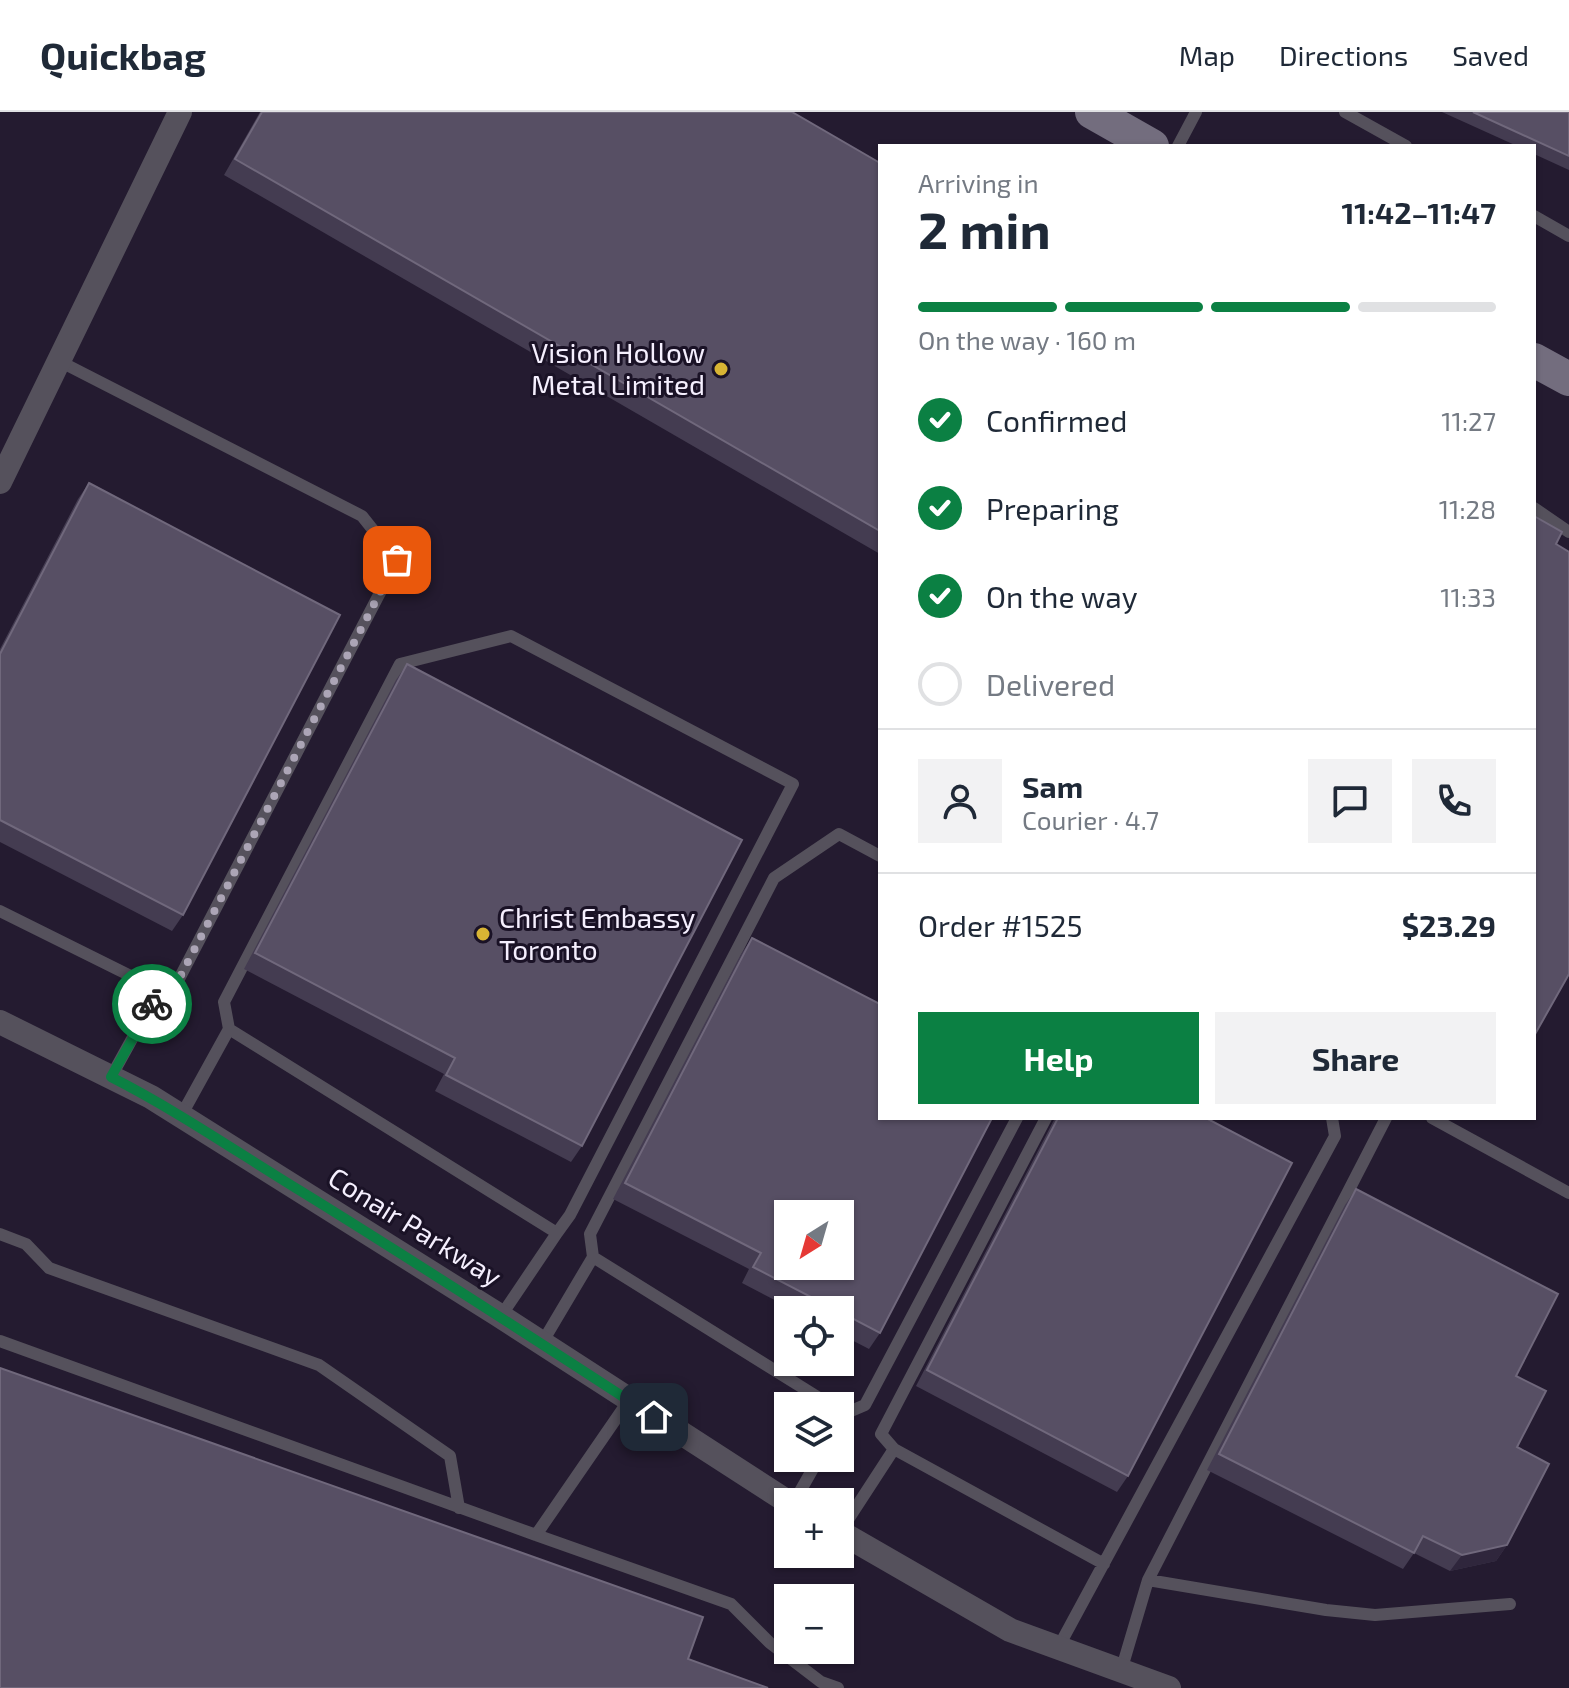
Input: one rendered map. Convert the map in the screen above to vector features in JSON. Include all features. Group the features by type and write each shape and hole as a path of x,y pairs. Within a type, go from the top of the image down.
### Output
{"street":[{"path":"0,482 180,112"},
{"path":"1092,112 1148,144"},
{"path":"1536,361 1569,379"},
{"name":"Conair Parkway","path":"0,1022 181,1116 774,1491"},
{"path":"854,1540 1010,1630 1169,1688"}],"lane":[{"path":"1179,144 1196,112"},
{"path":"1345,112 1402,144"},
{"path":"1536,217 1569,236"},
{"path":"59,361 362,516 397,560 179,979 159,990 111,1077"},
{"path":"1536,509 1569,532"},
{"path":"181,1116 229,1029 224,1002 400,664 511,636 793,784 570,1215 501,1316"},
{"path":"542,1343 593,1257 590,1234 774,878 839,834 878,855"},
{"path":"0,911 159,990"},
{"path":"229,1029 557,1233"},
{"path":"854,1410 865,1405 1016,1120"},
{"path":"1045,1120 881,1434 894,1449 1104,1564"},
{"path":"1058,1648 1335,1136 1332,1120"},
{"path":"1121,1671 1148,1580 1385,1120"},
{"path":"1436,1120 1569,1193"},
{"path":"0,1234 26,1244 49,1268 319,1365 450,1456 459,1508"},
{"path":"593,1257 810,1392"},
{"path":"0,1341 731,1604 770,1643 821,1682 838,1688"},
{"path":"536,1535 629,1400"},
{"path":"854,1510 894,1449"},
{"path":"1148,1580 1326,1610 1375,1615 1510,1604"}],"building":[{"name":"Vision Hollow Metal Limited","path":"262,112 792,112 878,162 878,530 235,159"},
{"path":"1473,112 1569,112 1569,156"},
{"path":"89,483 340,615 183,915 0,820 0,654"},
{"path":"1536,517 1562,532 1556,544 1569,552 1569,974 1536,1032"},
{"path":"407,664 742,840 582,1146 446,1075 455,1058 255,953"},
{"path":"752,938 878,1003 878,1120 991,1120 880,1333 854,1319 854,1296 809,1296 778,1280 854,1280 854,1200 774,1200 774,1278 753,1267 761,1253 625,1183"},
{"path":"1057,1120 1210,1120 1292,1163 1128,1476 927,1370"},
{"path":"1356,1189 1558,1294 1516,1376 1546,1391 1517,1447 1549,1464 1507,1545 1462,1555 1423,1536 1414,1553 1219,1454"},
{"path":"0,1368 703,1617 688,1659 768,1688 0,1688"}],"way so far":[{"path":"152,1004 159,990 179,979 397,560"}],"place":[{"name":"Vision Hollow Metal Limited","path":"721,369"},
{"name":"Christ Embassy Toronto","path":"483,934"}],"route":[{"path":"152,1004 111,1077 151,1097 497,1314 654,1417"}]}
